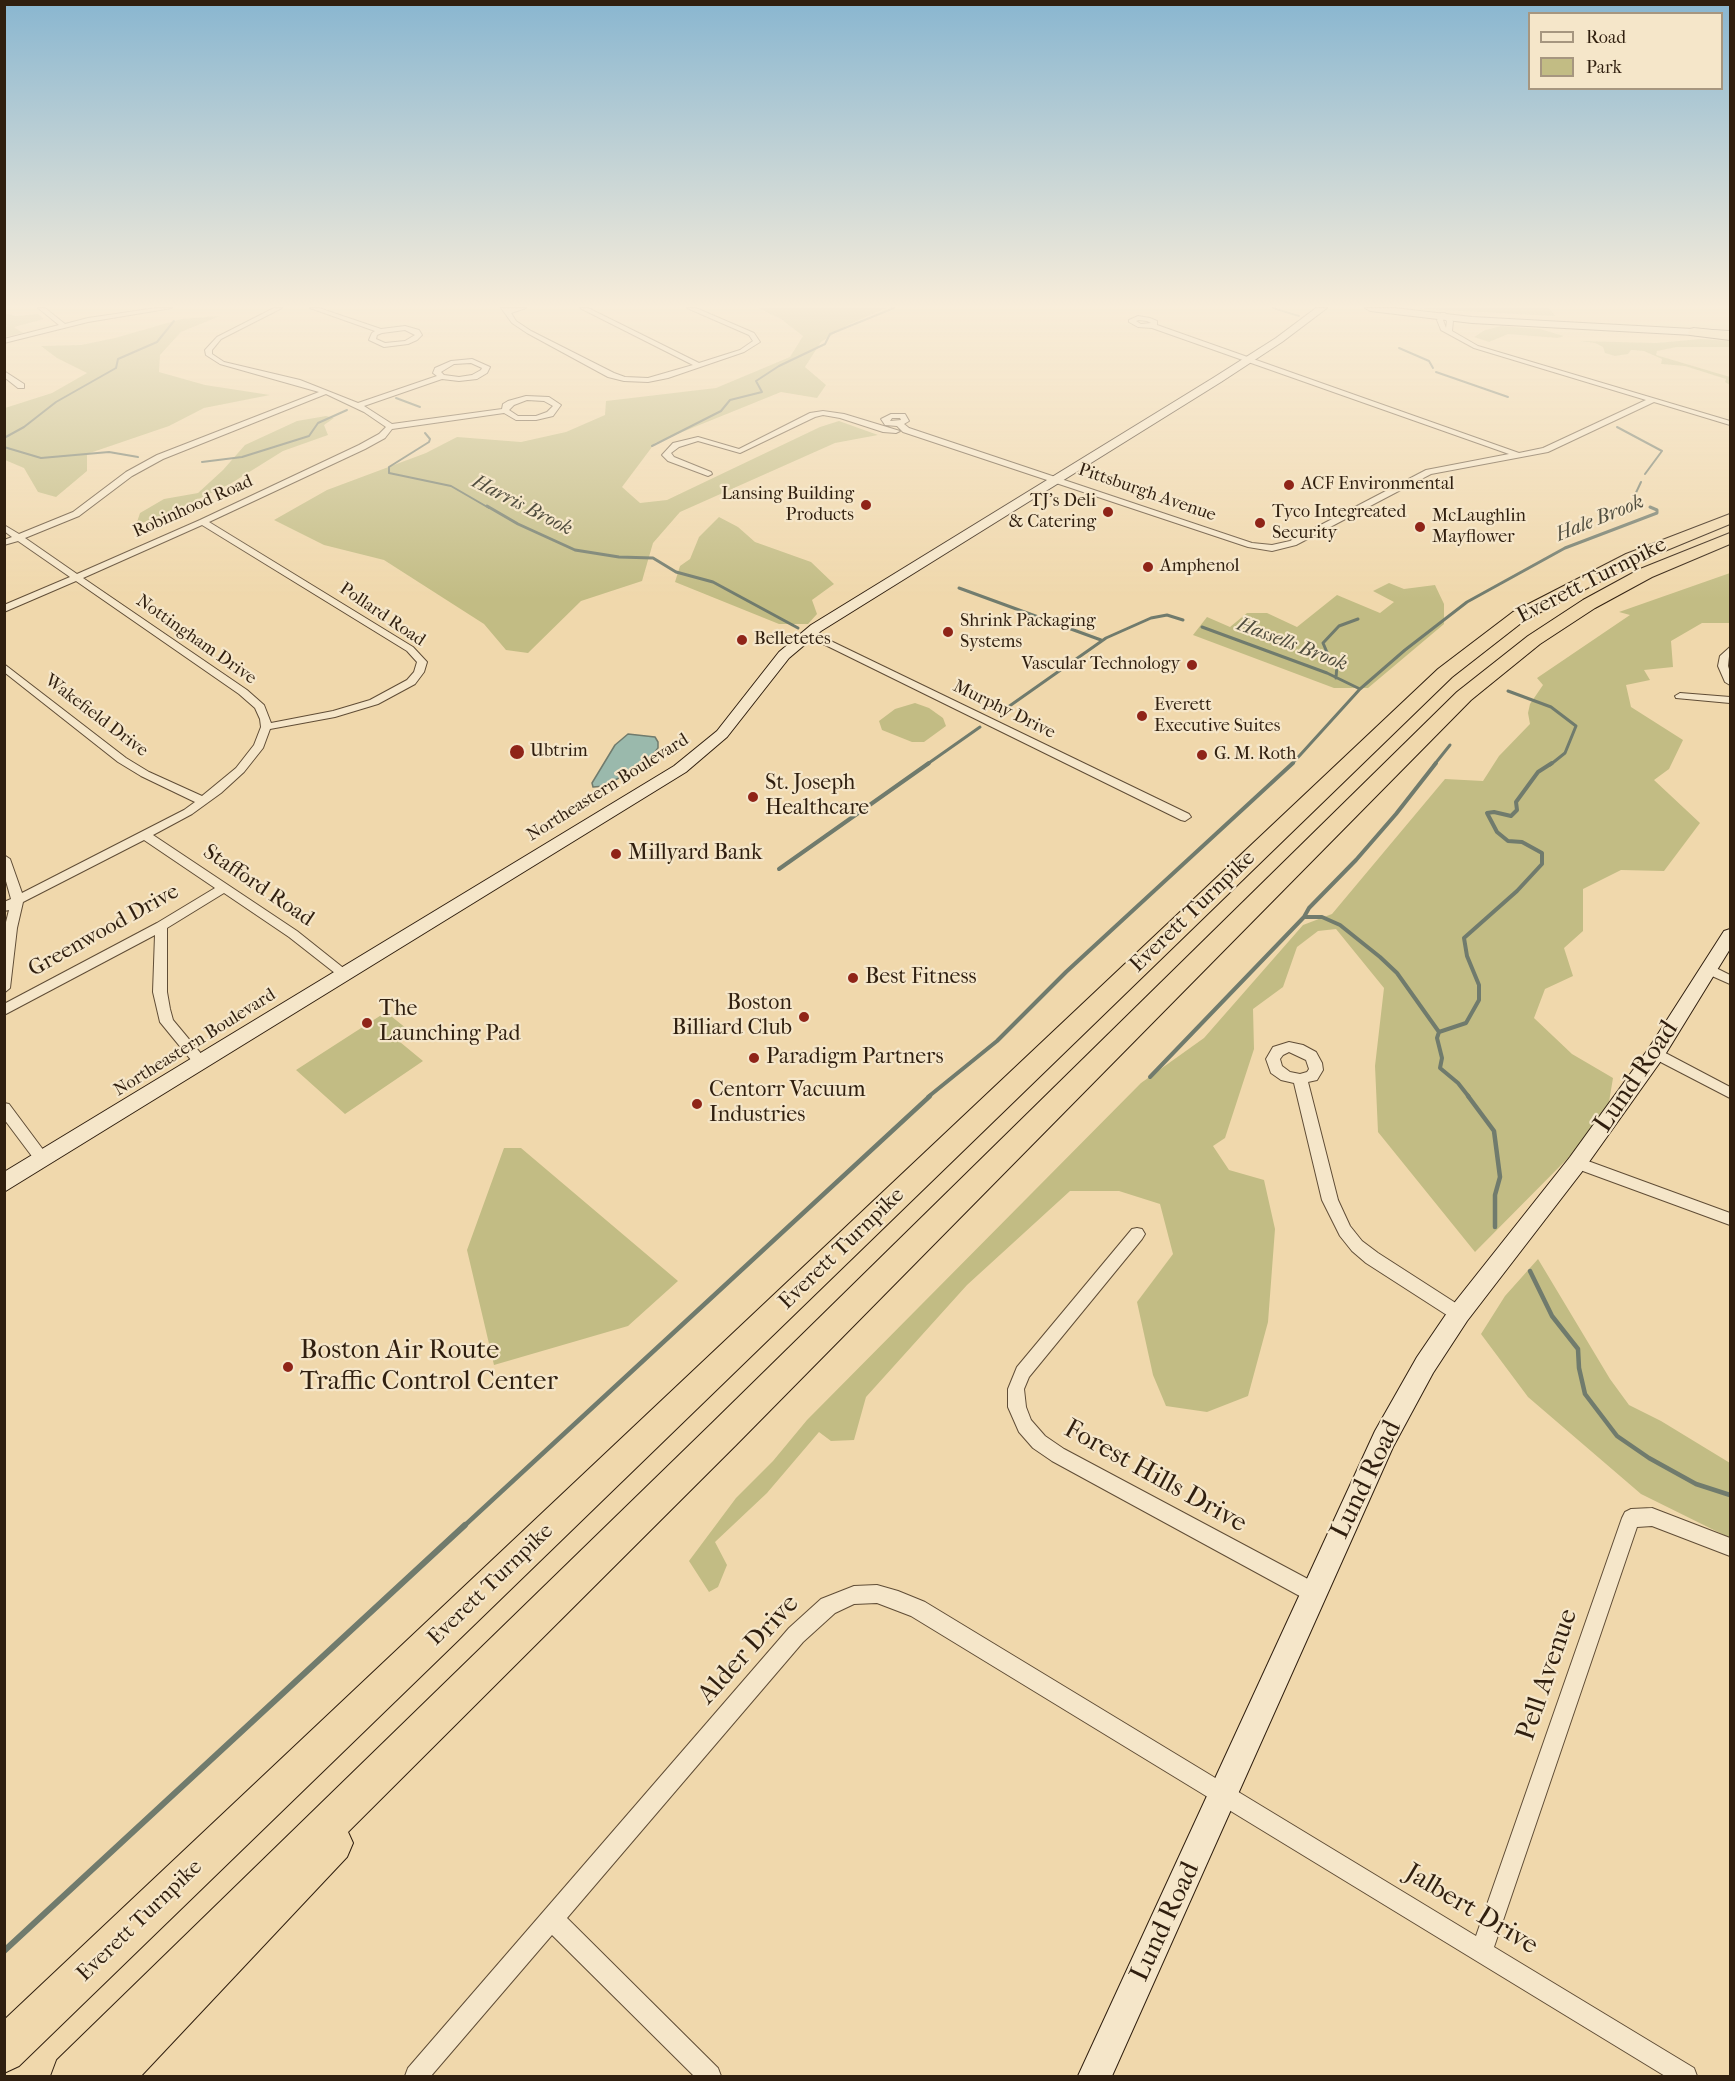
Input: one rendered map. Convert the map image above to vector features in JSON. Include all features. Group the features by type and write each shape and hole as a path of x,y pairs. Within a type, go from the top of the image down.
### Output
{"highway":[{"path":"1519,616 1535,600 1587,567 1664,531 1731,506"},
{"name":"Everett Turnpike","path":"4,2051 1445,673 1519,616 1632,558 1731,519"},
{"name":"Everett Turnpike","path":"73,2076 723,1434 1447,711 1516,653 1570,615 1627,583 1731,538"},
{"path":"1516,653 1666,582 1731,556"},
{"path":"111,2076 723,1434"}],"street":[{"path":"4,543 76,514 129,474 160,457 292,405"},
{"path":"359,405 390,427 505,411 516,418 536,418 553,412 557,405"},
{"path":"505,411 507,405"},
{"name":"Northeastern Boulevard","path":"4,1183 653,787 697,757 727,728 784,655 808,633 1175,405"},
{"path":"1376,405 1520,456 1558,445 1642,405"},
{"path":"1670,405 1731,423"},
{"name":"Pittsburgh Avenue","path":"708,474 666,455 684,442 698,439 740,451 817,414 836,414 888,431 902,427 1265,548 1285,546 1429,472 1447,467 1520,456"},
{"name":"Robinhood Road","path":"4,609 203,522 362,447 382,436 390,427"},
{"name":"Pollard Road","path":"203,522 410,649 422,662 419,672 411,682 374,702 335,714 266,727"},
{"name":"Nottingham Drive","path":"4,527 243,692 260,707 266,719 266,727"},
{"name":"Murphy Drive","path":"808,633 1185,817"},
{"path":"1731,650 1725,656 1723,666 1731,682"},
{"name":"Wakefield Drive","path":"4,667 122,760 145,774 203,801"},
{"path":"1680,696 1731,700"},
{"path":"10,904 145,836 203,801 228,782 251,758 264,736 266,727"},
{"name":"Stafford Road","path":"145,836 293,934 345,974"},
{"path":"4,859 14,883 10,904 11,928 4,988"},
{"name":"Greenwood Drive","path":"4,1010 160,926 224,888"},
{"path":"160,926 160,982 163,1009 167,1022 201,1062"},
{"name":"Lund Road","path":"1095,2076 1384,1439 1425,1365 1459,1314 1577,1163 1656,1053 1731,935"},
{"path":"1708,969 1731,980"},
{"path":"1656,1053 1731,1093"},
{"path":"1300,1079 1330,1200 1345,1231 1357,1246 1372,1258 1459,1314"},
{"path":"4,1108 42,1159"},
{"path":"1577,1163 1731,1219"},
{"name":"Forest Hills Drive","path":"1137,1234 1023,1372 1016,1389 1017,1407 1025,1426 1039,1442 1058,1455 1314,1593"},
{"name":"Pell Avenue","path":"1482,1950 1631,1518 1652,1517 1731,1547"},
{"name":"Alder Drive","path":"417,2076 796,1635 828,1606 854,1595 877,1594 918,1609 1224,1794"},
{"name":"Jalbert Drive","path":"1224,1794 1686,2076"},
{"path":"552,1919 710,2076"}],"green space":[{"path":"14,405 219,405 204,408 169,426 87,454 87,471 56,497 38,492 24,468 5,460 5,408"},
{"path":"606,405 749,405 655,443 622,487 640,503 667,500 820,427 839,421 878,435 835,443 680,512 653,543 642,581 581,601 528,653 506,650 484,624 384,560 324,545 274,520 327,490 426,453 457,437 521,442 566,432 605,415"},
{"path":"326,416 334,418 324,425 328,435 283,451 230,484 165,515 136,525 140,513 164,499 198,493 245,445 297,421"},
{"path":"719,517 738,527 755,542 811,562 834,584 812,600 817,614 808,624 779,624 675,582 680,566 690,559 699,537"},
{"path":"1730,573 1730,623 1702,623 1671,641 1673,667 1644,670 1650,680 1626,685 1631,707 1683,740 1669,769 1654,780 1700,823 1664,871 1621,870 1583,889 1583,931 1564,948 1573,976 1545,989 1534,1018 1572,1054 1613,1078 1608,1108 1578,1148 1475,1252 1378,1132 1375,1066 1384,988 1336,929 1318,931 1297,947 1283,987 1253,1009 1254,1049 1225,1138 1213,1146 1229,1170 1264,1180 1275,1229 1268,1322 1248,1396 1207,1412 1166,1406 1153,1375 1137,1302 1173,1254 1160,1204 1119,1191 1070,1191 967,1285 866,1397 854,1440 831,1441 819,1432 767,1493 715,1542 727,1565 718,1587 709,1592 689,1561 736,1498 773,1461 807,1420 1141,1083 1204,1038 1303,925 1332,914 1445,779 1483,781 1499,756 1530,724 1528,713 1530,704 1543,685 1537,678 1630,615 1619,612"},
{"path":"1389,583 1404,589 1435,585 1444,604 1444,624 1368,688 1334,688 1193,635 1207,617 1230,627 1247,613 1267,613 1297,627 1337,595 1380,613 1394,602 1373,591"},
{"path":"915,703 929,708 943,718 946,726 924,742 912,742 882,730 879,721 895,709"},
{"path":"386,1012 412,1033 400,1042 423,1061 345,1114 296,1070"},
{"path":"504,1148 521,1148 678,1281 628,1326 494,1365 467,1250"},
{"path":"1538,1259 1610,1379 1629,1405 1661,1421 1730,1463 1730,1538 1641,1494 1528,1397 1481,1334 1505,1296"}],"shaded area":[{"path":"628,734 655,737 658,748 648,761 605,786 593,787 592,783 615,745"}],"waterway":[{"path":"4,438 24,427 52,405"},
{"name":"Harris Brook","path":"415,405 420,407"},
{"path":"652,446 721,411 726,405"},
{"name":"Harris Brook","path":"202,462 242,457 309,436 318,423 347,410"},
{"name":"Hale Brook","path":"1617,427 1662,451 1645,474"},
{"name":"Harris Brook","path":"425,433 430,439 429,442 389,467 389,473 451,486 489,508"},
{"name":"Harris Brook","path":"4,447 41,458 109,452 138,457"},
{"name":"Hale Brook","path":"1641,482 1633,499 1642,503"},
{"name":"Harris Brook","path":"487,506 518,524 575,550 619,557 653,558 676,572 713,582 798,628"},
{"name":"Hale Brook","path":"1360,689 1405,650 1467,602 1565,548 1657,513 1657,510 1650,507"},
{"path":"959,588 1101,640"},
{"name":"Harris Brook","path":"1001,712 1106,638 1151,618 1167,615 1183,620"},
{"path":"1336,677 1337,665 1329,657 1323,643 1339,626 1358,619"},
{"name":"Hassells Brook","path":"1202,627 1336,677"},
{"name":"Hassells Brook","path":"1336,677 1360,689"},
{"path":"1292,764 1360,689"},
{"name":"Hassells Brook","path":"1508,691 1551,707 1576,726 1565,753 1550,765"},
{"path":"926,765 980,727"},
{"path":"1434,765 1450,745"},
{"path":"779,869 929,763"},
{"path":"1304,917 1309,908 1356,860 1396,814 1436,763"},
{"name":"Hassells Brook","path":"1439,1032 1466,1023 1479,1000 1479,985 1467,956 1464,938 1517,891 1542,864 1542,853 1522,842 1508,841 1497,832 1487,813 1494,812 1511,816 1517,810 1516,802 1538,772 1552,763"},
{"path":"928,1097 997,1041 1066,972 1292,764"},
{"path":"1150,1077 1304,917"},
{"path":"1304,917 1322,917 1340,925 1380,957 1397,973 1439,1032"},
{"name":"Hassells Brook","path":"1439,1032 1437,1038 1442,1058 1440,1068 1458,1083 1469,1097"},
{"path":"463,1527 930,1096"},
{"name":"Hassells Brook","path":"1468,1096 1494,1131 1500,1177 1495,1195 1495,1227"},
{"name":"Hassells Brook","path":"1530,1271 1552,1316 1578,1349 1579,1368 1585,1394 1617,1436 1649,1458 1696,1484 1730,1495"},
{"path":"4,1951 465,1525"}],"place":[{"name":"ACF Environmental","path":"1289,485"},
{"name":"Lansing Building Products","path":"866,505"},
{"name":"TJ's Deli & Catering","path":"1108,512"},
{"name":"Tyco Integreated Security","path":"1260,523"},
{"name":"McLaughlin Mayflower","path":"1420,527"},
{"name":"Amphenol","path":"1148,567"},
{"name":"Shrink Packaging Systems","path":"948,632"},
{"name":"Belletetes","path":"742,640"},
{"name":"Vascular Technology","path":"1192,665"},
{"name":"Everett Executive Suites","path":"1142,716"},
{"name":"Ubtrim","path":"517,752"},
{"name":"G. M. Roth","path":"1202,755"},
{"name":"St. Joseph Healthcare","path":"753,797"},
{"name":"Millyard Bank","path":"616,854"},
{"name":"Best Fitness","path":"853,978"},
{"name":"Boston Billiard Club","path":"804,1017"},
{"name":"The Launching Pad","path":"367,1023"},
{"name":"Paradigm Partners","path":"754,1058"},
{"name":"Centorr Vacuum Industries","path":"697,1104"},
{"name":"Boston Air Route Traffic Control Center","path":"288,1367"}]}
